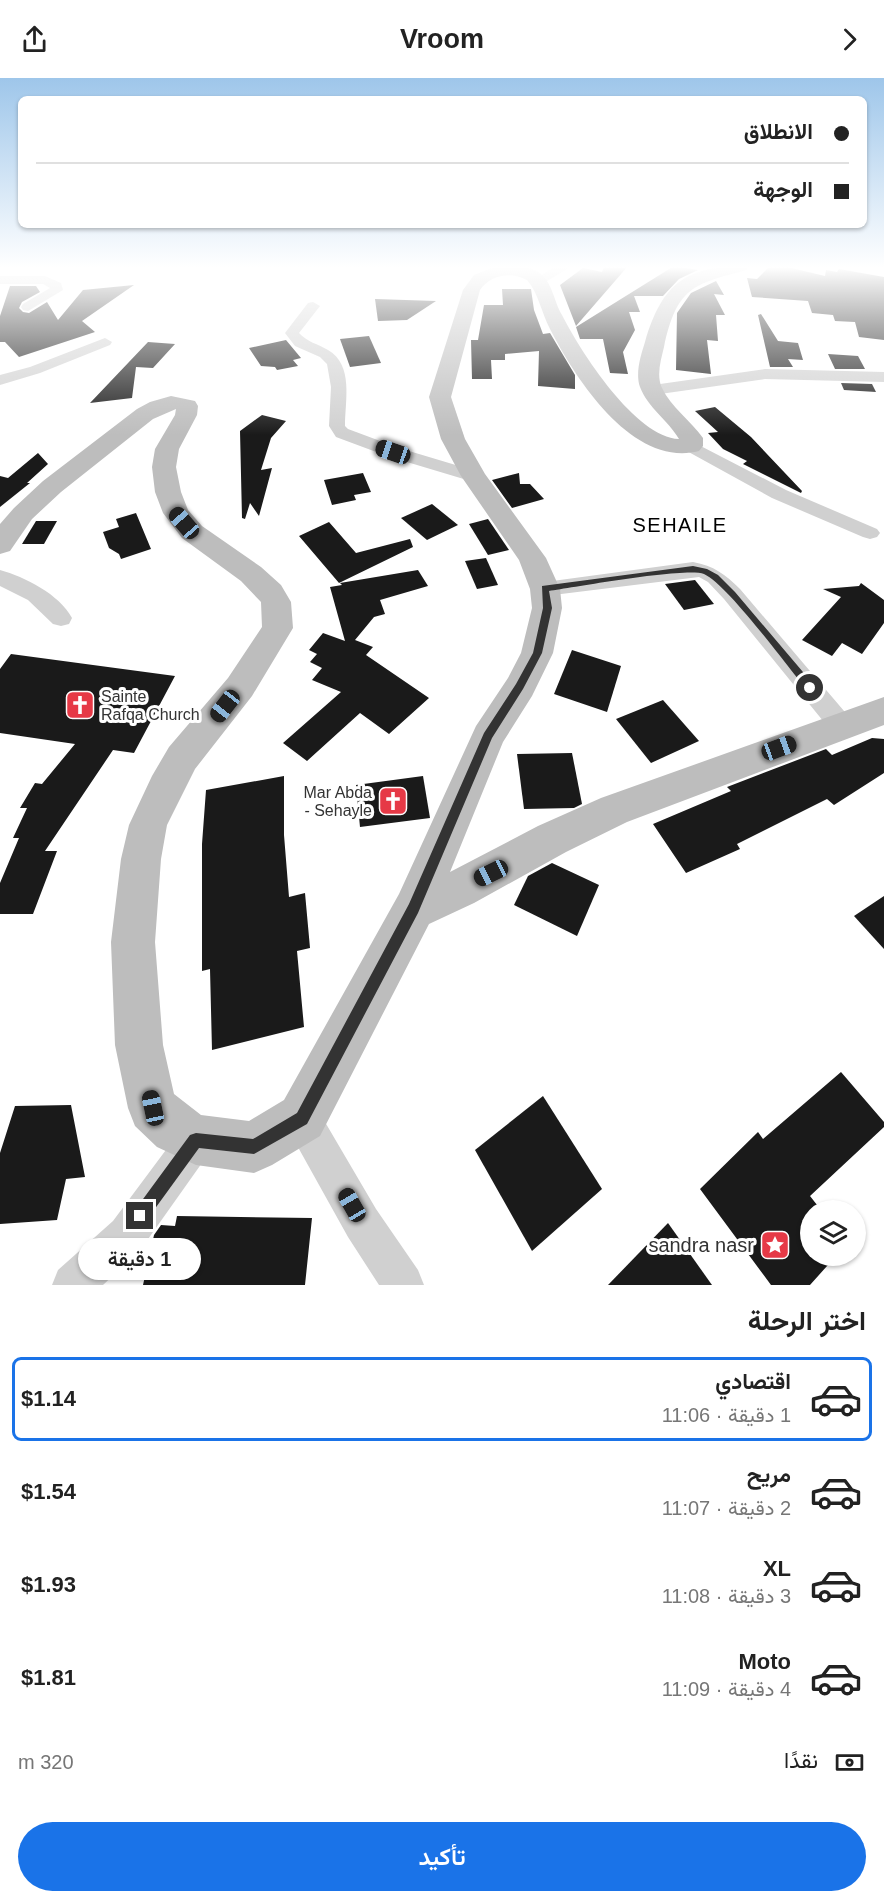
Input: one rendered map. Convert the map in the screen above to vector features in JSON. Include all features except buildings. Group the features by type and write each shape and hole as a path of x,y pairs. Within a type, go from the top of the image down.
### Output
{"street":[{"path":"300,322 292,333 297,341 327,355 335,364 339,388 337,426 342,433 393,452 473,476"},
{"path":"0,545 16,520 48,489 153,410 165,404 179,402 187,406 188,411 167,449 165,467 168,492 176,513 192,532 271,591 276,602 278,628 240,687 176,767 148,825 141,859 133,942 139,1045 153,1108 175,1129 196,1140 254,1147 302,1118 414,909 488,736 520,687 537,653 548,608 545,589 532,558 473,476 453,439 440,397 461,322"},
{"path":"555,322 612,406 640,432 675,449 691,446 779,494 870,533"},
{"path":"661,322 649,371 653,390 687,432 692,442 691,446"},
{"path":"0,380 35,370 105,342"},
{"path":"653,390 765,374 884,377"},
{"path":"545,589 666,572 693,569 704,571 715,577 732,594 841,725"},
{"path":"0,577 36,595 60,618"},
{"path":"414,909 459,889 552,839 614,810 884,711"},
{"path":"302,1118 362,1223 403,1285"},
{"path":"73,1285 126,1235 196,1140"}],"place":[{"name":"Sainte Rafqa Church","path":"80,705"},
{"name":"Mar Abda - Sehayle","path":"393,801"},
{"name":"sandra nasr","path":"775,1245"}],"district":[{"name":"SEHAILE","path":"680,525"}],"route":[{"path":"140,1216 196,1140 254,1147 302,1118 414,909 488,736 520,687 537,653 548,608 545,589 666,572 693,569 704,571 715,577 732,594 810,688"}]}
